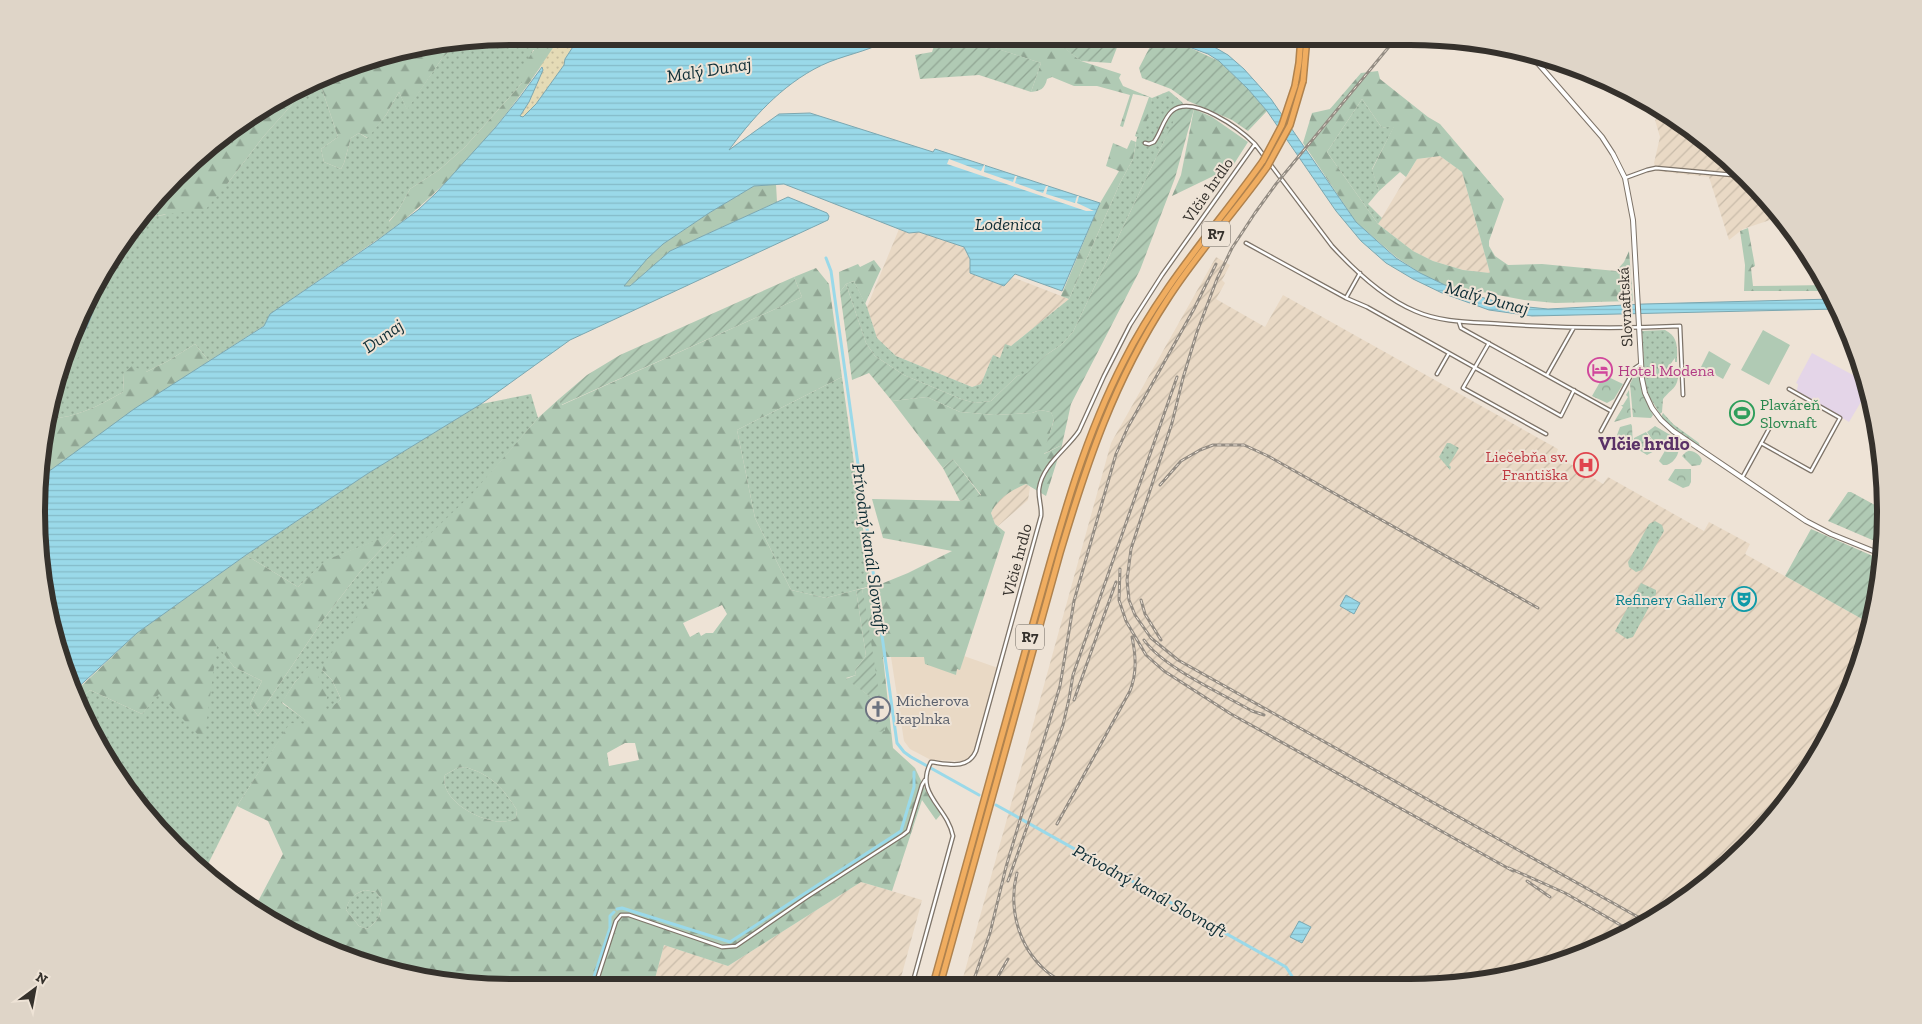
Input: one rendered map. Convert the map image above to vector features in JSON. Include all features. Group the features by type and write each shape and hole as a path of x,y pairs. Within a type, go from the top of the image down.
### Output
{"highway":[{"name":"R7","path":"935,979 1053,552 1080,463 1109,391 1144,322 1191,255 1263,161 1282,125 1295,86 1300,45"},
{"name":"R7","path":"942,979 1086,466 1119,386 1164,305 1196,259 1267,167 1290,125 1303,81 1307,45"}],"main road":[{"name":"Slovnaftská","path":"1538,63 1602,137 1625,178 1632,211 1643,384 1647,396 1661,420 1673,431 1806,521 1831,534 1875,552"}],"street":[{"path":"1145,143 1154,142 1172,112 1186,106 1193,107 1227,122 1246,135 1255,144 1332,246 1360,273 1391,297 1414,311 1459,322 1573,328 1680,326 1683,395"},
{"name":"Vlčie hrdlo","path":"597,979 616,921 621,915 629,915 722,946 736,946 807,896 903,836 908,831 927,769 931,762 960,765 968,762 975,755 1041,516 1039,487 1048,468 1079,430 1121,341 1156,283 1255,144"},
{"path":"1625,178 1653,168 1733,175"},
{"path":"1246,243 1377,313 1561,416 1574,390"},
{"path":"1346,298 1360,273"},
{"path":"1459,322 1461,328 1611,411"},
{"path":"1547,376 1573,328"},
{"path":"1489,343 1463,388 1546,434"},
{"path":"1437,374 1449,353"},
{"path":"1601,431 1635,368 1641,364"},
{"path":"1761,443 1811,471 1840,418 1789,389"},
{"path":"1741,478 1770,427"},
{"path":"914,979 952,836 950,825 928,791 925,780"}],"shaded area":[{"path":"1659,117 1669,124 1718,161 1761,204 1773,220 1743,229 1729,240 1709,177 1657,171 1654,163 1660,137 1655,120"},
{"path":"1440,156 1462,172 1490,273 1463,270 1433,261 1413,251 1378,224 1417,159"},
{"path":"899,229 909,233 919,232 964,247 970,259 970,273 1003,286 1012,277 1069,299 1011,346 1000,358 993,355 981,384 972,387 896,356 877,338 867,307"},
{"path":"1216,257 1230,265 1222,280 1225,283 1216,299 1265,327 1283,295 1558,449 1556,454 1559,457 1603,484 1608,477 1704,531 1709,522 1750,544 1745,554 1864,620 1861,633 1852,662 1829,719 1798,771 1761,820 1718,863 1669,900 1617,931 1589,943 1531,963 1471,975 1441,978 963,979 1111,443"},
{"path":"1812,353 1857,377 1863,399 1849,422 1797,391 1798,384 1796,383"},
{"path":"1026,484 1030,487 1028,500 998,526 995,524 991,513 995,503 1011,490"},
{"path":"964,656 998,668 974,751 964,761 931,760 910,749 904,741 891,657 924,657 956,675 957,669 960,670"},
{"path":"861,882 922,900 901,979 655,979 664,945 728,966"}],"green space":[{"path":"568,45 542,67 540,67 551,50 533,50 522,83 465,147 439,170 410,189 398,211 389,221 394,228 270,314 265,325 209,361 195,344 146,372 124,373 123,392 88,410 55,419 66,376 83,349 76,345 104,285 124,253 151,216 164,215 228,183 263,137 299,96 321,86 338,137 321,149 324,162 341,169 351,138 359,133 367,138 386,115 399,92 407,109 443,57 453,49 481,46"},
{"path":"934,45 993,45 989,46 1041,63 1031,92 979,75 920,79 915,55 932,52"},
{"path":"1060,45 1118,45 1111,63 1081,61"},
{"path":"1061,45 1081,61 1121,74 1119,78 1123,86 1152,98 1146,124 1137,137 1135,136 1149,97 1133,94 1123,127 1120,126 1130,95 1097,86 1074,86 1052,77 1047,79 1042,89 1031,92 1041,63 988,46"},
{"path":"1151,45 1183,45 1219,61 1248,89 1267,111 1248,131 1232,120 1188,101 1171,89 1142,78 1139,68"},
{"path":"453,49 443,57 407,110 399,92 386,115 368,138 359,133 351,138 341,169 324,162 321,149 338,137 321,86 391,61"},
{"path":"534,50 552,50 518,99 460,168 394,228 389,222 398,211 410,189 439,170 465,147 522,83 520,71"},
{"path":"1378,71 1380,79 1428,117 1440,124 1504,199 1489,241 1489,246 1495,256 1508,265 1542,264 1616,271 1624,262 1629,251 1633,301 1555,303 1524,300 1445,285 1420,273 1396,257 1356,222 1303,143 1312,113 1330,109 1361,73","holes":["1362,99 1382,128 1394,126 1372,170 1379,191 1400,172 1406,177 1417,159 1440,156 1462,172 1490,273 1463,270 1433,261 1413,251 1378,224 1327,152"]},
{"path":"1169,91 1182,102 1185,108 1164,141 1073,332 1061,345 1046,355 1027,374 1017,376 991,401 975,403 904,375 875,356 866,343 846,284 854,281 867,307 877,338 896,356 972,387 981,384 993,355 1000,358 1005,344 1011,346 1069,299 1120,183 1133,159 1137,137 1145,123 1152,98"},
{"path":"299,96 263,137 206,209 151,216 204,161 220,148 231,145 241,133 253,124"},
{"path":"1362,99 1382,128 1395,125 1372,169 1379,191 1368,204 1382,218 1378,224 1327,152"},
{"path":"1185,108 1194,109 1175,178 1140,270 1071,404 1062,445 1043,454 1054,420 1051,412 1040,410 1032,413 994,415 960,412 927,397 892,401 869,373 852,380 840,292 846,284 866,343 875,356 904,375 975,403 991,401 1017,376 1027,373 1046,355 1061,345 1073,332 1176,116"},
{"path":"1194,109 1212,117 1248,142 1232,167 1172,196 1181,175"},
{"path":"242,132 232,145 220,149"},
{"path":"1131,140 1136,142 1133,159 1120,183 1069,299 1061,296 1100,203 1119,171 1106,166 1113,143 1127,149"},
{"path":"776,184 777,202 670,251 630,286 623,286 663,244 709,213 754,186"},
{"path":"1748,228 1755,266 1751,268 1753,286 1818,285 1821,291 1744,291 1745,265 1740,231"},
{"path":"874,260 881,269 865,304 854,281 846,284 840,292 839,272 858,264 860,267"},
{"path":"816,268 829,284 842,377 737,430 755,518 791,590 826,598 856,590 866,656 855,670 856,675 846,678 872,698 884,731 862,589 881,584 908,573 952,551 883,538 872,499 960,501 981,495 953,459 943,468 892,401 927,397 960,412 994,415 1032,413 1040,410 1051,412 1054,419 1044,454 1062,445 1046,496 1026,484 1005,496 997,503 991,513 995,524 1005,532 960,670 957,669 956,675 925,664 924,657 883,657 893,748 915,768 927,793 941,814 936,820 922,800 892,891 861,882 728,966 664,945 655,979 481,978 421,970 391,963 333,943 305,931 257,903 283,854 268,821 237,806 290,723 310,724 282,702 295,682 311,664 328,694 324,707 327,711 341,699 332,680 322,670 327,659 386,576 472,494 538,418 559,399 562,405 802,297 794,277","holes":["722,605 727,614 713,633 706,633 701,636 699,632 690,637 683,623","625,743 635,743 639,760 609,766 607,753","465,767 482,774 496,783 517,810 516,818 507,821 482,818 458,804 450,795 445,785 445,775 457,768","365,890 376,892 382,900 379,917 367,929 359,926 346,910 352,897"]},
{"path":"794,277 802,297 561,405 559,399 587,375 620,355"},
{"path":"1665,330 1675,340 1677,362 1675,362 1675,358 1668,367 1671,367 1678,375 1678,379 1675,386 1663,399 1662,412 1660,414 1649,396 1645,382 1642,331"},
{"path":"1763,330 1790,345 1769,385 1741,370"},
{"path":"195,344 209,361 134,410 47,473 55,419 88,410 123,392 124,373 132,366 146,372"},
{"path":"76,345 84,349 66,376"},
{"path":"1709,351 1731,364 1723,379 1701,367"},
{"path":"1639,373 1642,393 1653,415 1651,418 1633,417 1630,384 1635,374"},
{"path":"1604,375 1623,384 1614,399 1607,403 1592,396"},
{"path":"842,377 871,586 826,598 791,590 755,518 737,430"},
{"path":"1629,390 1631,417 1614,422 1623,407 1621,405 1623,405 1628,397 1626,395"},
{"path":"531,394 538,418 322,670 332,680 341,699 327,712 324,708 311,665 295,682 282,703 311,724 290,724 237,806 207,866 161,820 142,796 108,746 83,696 90,690 142,714 159,693 217,644 234,667 262,681 250,704 258,716 323,620 360,572 396,533 327,560 298,587 246,555 367,474 481,404"},
{"path":"1663,413 1673,424 1699,443 1700,448 1670,426 1661,417"},
{"path":"1631,424 1633,448 1621,441 1617,435 1620,427"},
{"path":"1655,426 1672,436 1667,444 1659,449 1647,432"},
{"path":"1646,432 1658,449 1647,455 1634,447 1634,438"},
{"path":"1673,437 1679,442 1678,454 1673,461 1663,465 1659,461"},
{"path":"1447,443 1459,448 1449,465 1451,467 1450,470 1439,457"},
{"path":"1687,451 1692,451 1698,455 1702,461 1700,465 1692,466 1682,456"},
{"path":"953,459 981,496 960,501 943,468"},
{"path":"1675,469 1691,469 1691,482 1689,486 1683,488 1668,480"},
{"path":"1848,492 1851,492 1877,506 1876,542 1828,521"},
{"path":"1655,521 1662,525 1664,531 1642,570 1636,572 1629,567 1628,562 1649,524"},
{"path":"1811,529 1875,557 1864,620 1785,576"},
{"path":"397,532 360,572 323,620 258,716 250,704 262,681 234,667 217,645 204,741 159,694 142,714 90,690 83,696 80,688 137,633 246,555 298,587 326,560"},
{"path":"1641,583 1656,590 1656,594 1633,637 1627,639 1615,631"},
{"path":"862,589 885,731 878,732 872,698 846,679 856,675 855,670 866,656 856,590"},
{"path":"465,767 489,778 501,788 517,810 516,818 507,821 495,821 482,818 458,804 450,795 445,785 445,775 457,768"},
{"path":"365,890 376,892 382,900 379,917 367,929 359,926 346,910 352,897"}],"sand":[{"path":"555,45 574,45 565,59 564,65 536,104 523,118 520,116 529,102 543,70 540,67"}],"water":[{"path":"574,45 876,45 829,62 800,78 761,111 729,150 779,114 810,113 933,152 935,149 1100,203 1062,291 1015,274 1004,286 970,273 970,259 964,247 919,232 909,233 784,184 754,186 663,244 647,259 624,286 630,286 670,251 788,197 827,213 829,216 828,220 570,340 481,404 367,474 246,555 137,633 79,686 61,633 49,573 45,512 47,473 134,409 264,326 270,314 418,210 495,128 542,67 543,70 529,102 520,116 523,117 536,104 564,65 565,59"},
{"path":"1184,45 1211,45 1228,55 1244,69 1271,99 1356,222 1396,258 1420,273 1445,285 1508,305 1548,309 1644,304 1826,299 1831,309 1532,316 1489,310 1442,293 1386,263 1361,241 1336,211 1267,111 1248,89 1219,61 1208,54"},
{"path":"93,304 95,305 89,322 80,337"},
{"path":"1346,595 1360,603 1354,614 1340,606"},
{"path":"1299,921 1311,927 1302,943 1290,937"}],"pier":[{"path":"949,159 981,171 985,165 984,172 1013,182 1015,176 1017,176 1015,183 1043,193 1046,186 1048,186 1046,194 1075,203 1077,196 1079,196 1077,203 1094,211 1086,211 947,164"}],"waterway":[{"name":"Prívodný kanál Slovnaft","path":"826,258 831,271 897,743 911,757 979,795"},
{"path":"617,909 622,908 730,942 901,831 914,787 914,772"},
{"name":"Prívodný kanál Slovnaft","path":"996,805 1286,967 1294,979"},
{"path":"593,979 610,928 610,916 614,912"}],"railway":[{"path":"1390,45 1276,184 1232,248 1217,279 1197,332 1172,423 1131,549 1127,580 1129,600 1135,615 1151,638 1178,660 1640,918"},
{"path":"974,979 990,933 1006,867 1060,686 1074,601 1116,454 1128,427 1194,309 1216,264"},
{"path":"1008,881 1063,725 1073,675 1177,377"},
{"path":"1160,485 1181,461 1200,450 1213,445 1244,445 1268,456 1538,608"},
{"path":"1120,569 1119,600 1126,621 1146,655 1164,671 1231,714 1513,871"},
{"path":"1074,700 1116,582"},
{"path":"1141,600 1145,614 1161,640"},
{"path":"1057,824 1130,691 1134,678 1135,664 1132,637"},
{"path":"1144,640 1153,650 1179,670 1252,711 1264,715"},
{"path":"1509,868 1565,893 1624,927"},
{"path":"1017,873 1014,899 1015,912 1022,938 1036,960 1045,970 1058,979"},
{"path":"1527,881 1550,897"},
{"path":"996,979 1008,959"}],"place":[{"name":"Hotel Modena","path":"1600,370"},
{"name":"Plaváreň Slovnaft","path":"1742,413"},
{"name":"Liečebňa sv. Františka","path":"1586,465"},
{"name":"Refinery Gallery","path":"1744,599"},
{"name":"Micherova kaplnka","path":"878,709"}],"district":[{"name":"Vlčie hrdlo","path":"1644,443"}],"water label":[{"name":"Malý Dunaj","path":"709,70"},
{"name":"Lodenica","path":"1008,224"},
{"name":"Malý Dunaj","path":"1487,298"},
{"name":"Dunaj","path":"383,336"}]}
